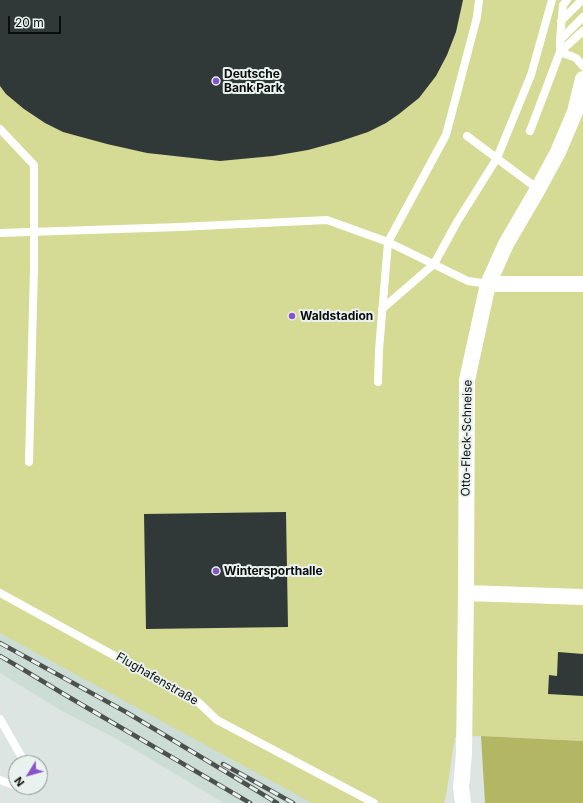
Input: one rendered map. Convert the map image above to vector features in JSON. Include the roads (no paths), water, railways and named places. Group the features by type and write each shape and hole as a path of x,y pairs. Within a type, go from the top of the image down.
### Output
{"street":[{"name":"Otto-Fleck-Schneise","path":"463,803 461,787 464,754 467,380 488,284 506,244 558,152 575,112 583,78"},
{"path":"488,284 583,284"},
{"path":"466,593 583,598"}],"lane":[{"path":"378,382 379,350 388,242 446,135 477,17 479,0"},
{"path":"382,309 434,264 457,222 497,158 531,75 552,0"},
{"path":"530,131 560,52 563,5 568,0"},
{"path":"561,21 582,0"},
{"path":"560,40 583,17"},
{"path":"560,52 583,31"},
{"path":"560,52 576,58 583,66"},
{"path":"0,129 34,165 34,268 29,462"},
{"path":"467,136 538,189"},
{"path":"0,233 327,220 388,242 468,281 488,284"},
{"name":"Flughafenstraße","path":"0,593 198,702 217,720 374,803"},
{"path":"0,719 20,755"}],"railway":[{"path":"0,643 126,712 277,803"},
{"path":"0,656 250,803"},
{"path":"223,764 293,803"}],"place":[{"name":"Deutsche Bank Park","path":"216,81"},
{"name":"Waldstadion","path":"292,316"},
{"name":"Wintersporthalle","path":"216,571"}]}
